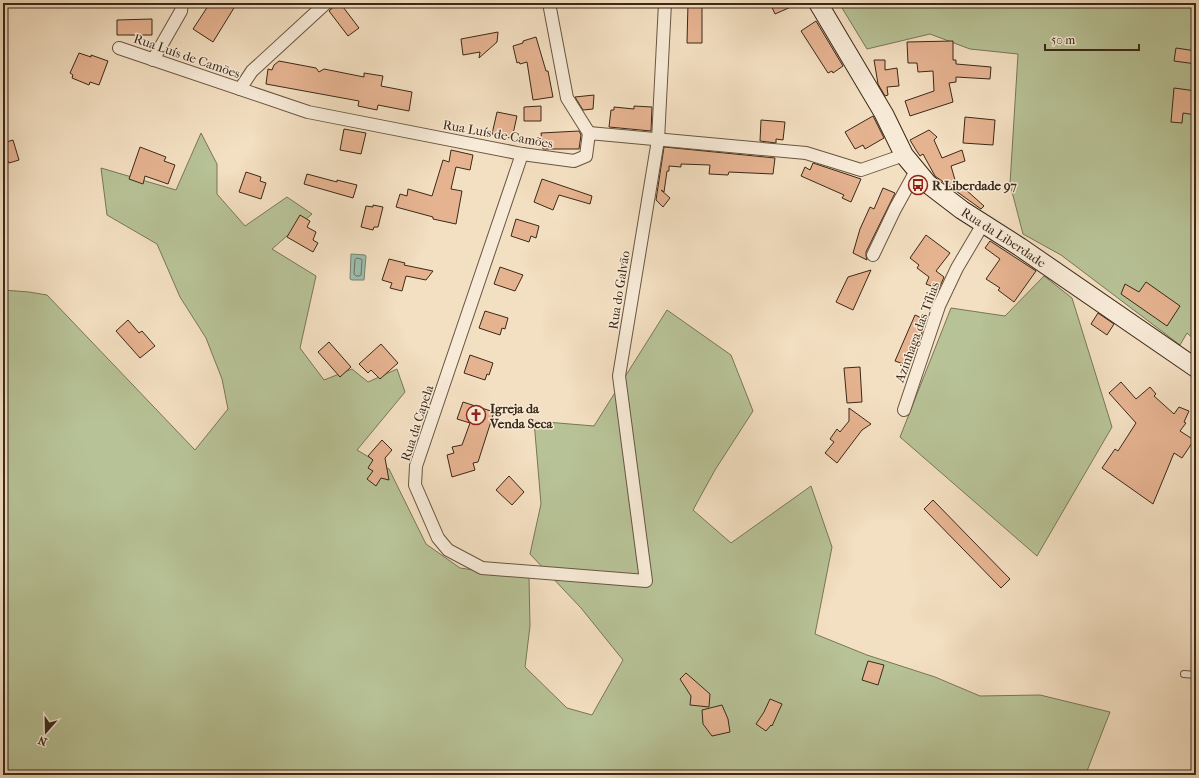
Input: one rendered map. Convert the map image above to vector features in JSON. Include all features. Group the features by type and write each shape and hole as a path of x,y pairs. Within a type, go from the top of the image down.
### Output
{"street":[{"path":"153,60 181,11 182,3"},
{"path":"240,89 252,71 326,3"},
{"path":"549,3 567,98 589,133 806,153 861,170 904,155"},
{"name":"Rua do Galvão","path":"646,581 619,376 658,140 665,3"},
{"name":"Rua da Liberdade","path":"818,3 884,114 904,155 928,184 962,210 1196,368"},
{"name":"Rua Luís de Camões","path":"119,48 308,112 522,154 574,161 586,156 589,133"},
{"name":"Rua da Capela","path":"522,154 416,466 415,485 438,538 448,550 482,568 646,581"},
{"path":"873,255 895,209 916,171"},
{"name":"Azinhaga das Tílias","path":"904,410 939,306 957,268 983,224"}],"lane":[{"path":"1184,674 1196,675"}],"shaded area":[{"path":"839,3 1196,3 1196,341 1187,333 1180,345 1061,255 1023,234 1010,184 1018,54 970,49 930,34 867,49"},
{"path":"201,133 217,164 217,194 245,226 287,197 312,214 272,249 316,276 300,348 324,380 352,369 368,382 397,369 405,392 357,450 389,469 426,544 460,568 529,578 530,626 525,667 567,708 592,715 623,660 581,608 530,554 541,504 534,421 594,426 667,310 731,355 753,411 715,470 693,510 731,543 811,486 832,547 815,634 867,655 935,677 980,696 1040,695 1110,712 1087,771 1089,775 3,775 3,290 47,295 195,450 228,409 222,379 206,338 180,297 157,244 107,215 101,168 176,190"},
{"path":"1044,276 1072,298 1112,427 1037,556 900,437 951,308 1005,316"}],"water":[{"path":"351,254 366,256 364,280 350,279"}],"building":[{"path":"210,3 237,3 213,42 193,29"},
{"path":"340,3 359,28 348,36 329,11"},
{"path":"688,3 702,3 702,43 687,43"},
{"path":"770,3 800,3 775,14"},
{"path":"152,19 152,35 117,35 117,20"},
{"path":"816,21 843,66 833,73 832,71 828,73 801,31"},
{"path":"498,32 497,42 479,58 480,52 463,55 461,39"},
{"path":"536,37 546,71 548,71 553,97 533,100 527,62 520,64 519,62 517,63 513,46"},
{"path":"953,41 953,60 956,60 956,64 991,67 990,79 956,77 956,82 949,83 953,102 910,116 905,101 934,91 933,71 918,72 917,63 908,63 907,42"},
{"path":"1176,48 1196,51 1196,64 1174,61"},
{"path":"79,53 91,57 91,55 108,61 99,85 90,82 89,85 72,78 73,75 70,73"},
{"path":"874,60 885,60 885,70 897,68 899,86 887,87 888,95 885,96 878,84"},
{"path":"279,61 316,68 319,72 324,69 364,77 364,73 383,76 381,86 412,92 409,111 378,105 377,110 358,106 359,101 266,84 268,69 272,70 274,65"},
{"path":"1174,88 1196,91 1196,115 1183,113 1182,123 1171,122"},
{"path":"594,95 593,109 583,110 575,97"},
{"path":"541,106 541,121 524,121 524,107"},
{"path":"634,106 652,107 651,131 609,127 611,110 614,110 614,107 634,109"},
{"path":"497,112 517,116 513,134 511,134 510,138 492,134"},
{"path":"873,116 884,138 865,149 863,145 855,149 845,132"},
{"path":"965,117 995,120 993,145 963,143"},
{"path":"761,120 785,122 783,140 776,139 776,143 760,141"},
{"path":"344,129 366,133 361,154 340,150"},
{"path":"929,130 937,137 934,140 942,158 962,150 965,161 951,166 955,180 984,206 981,209 935,176 923,154 920,156 916,150 910,140"},
{"path":"579,131 581,135 579,149 543,149 541,133"},
{"path":"13,140 19,160 9,163 7,161 3,143"},
{"path":"140,147 166,157 164,161 175,165 168,184 145,176 143,184 129,179"},
{"path":"664,147 775,158 773,174 729,172 728,175 709,174 710,165 681,164 681,167 669,166 664,192 661,190 670,198 663,207 656,200"},
{"path":"451,150 473,155 470,170 456,167 451,189 462,191 456,224 433,219 433,217 396,207 400,194 407,196 408,189 432,196 443,160 449,162"},
{"path":"813,163 861,179 851,202 842,198 844,195 801,176 805,167 810,170"},
{"path":"246,172 261,177 260,181 266,183 261,199 239,192"},
{"path":"307,174 337,182 337,180 357,185 353,198 304,184"},
{"path":"542,179 592,196 590,204 559,195 553,210 534,202"},
{"path":"883,188 895,193 866,252 867,260 853,253 860,229 870,207 874,209"},
{"path":"373,205 383,207 378,227 374,227 373,230 361,227 366,206 373,207"},
{"path":"300,215 310,221 307,227 316,232 313,240 318,243 313,252 287,237"},
{"path":"516,219 539,226 536,238 531,236 529,242 511,236"},
{"path":"926,235 950,253 936,271 944,277 939,289 926,284 929,277 917,268 919,265 910,258"},
{"path":"990,241 1036,271 1014,302 998,290 1000,288 986,279 1000,259 985,248"},
{"path":"389,259 405,263 404,265 433,271 426,280 406,276 402,291 390,288 392,283 382,280"},
{"path":"500,267 523,275 515,291 494,284"},
{"path":"871,270 853,310 836,302 848,277"},
{"path":"1146,282 1180,306 1167,326 1121,294 1125,284 1139,292"},
{"path":"485,311 508,318 505,329 502,328 500,335 479,328"},
{"path":"1098,313 1114,324 1107,335 1091,324"},
{"path":"915,315 926,320 909,366 895,361"},
{"path":"128,320 139,333 142,331 155,346 140,358 116,331"},
{"path":"329,342 351,367 340,377 318,352"},
{"path":"381,344 398,363 380,379 371,370 368,373 359,364"},
{"path":"470,355 493,363 489,375 487,374 485,380 464,373"},
{"path":"860,367 862,402 847,403 844,368"},
{"path":"1121,382 1136,399 1150,387 1156,394 1154,396 1174,414 1179,407 1189,411 1184,422 1186,423 1180,431 1194,440 1182,458 1174,453 1153,504 1102,468 1115,449 1118,451 1136,423 1109,393"},
{"path":"463,402 494,412 478,462 473,463 475,470 452,477 447,455 454,453 452,447 462,445 470,423 457,419"},
{"path":"849,408 871,424 862,430 837,463 825,453 834,442 830,439 837,429 840,432 849,421"},
{"path":"382,440 392,450 385,458 389,480 381,478 376,486 367,479 373,471 368,468 373,460 368,456"},
{"path":"509,476 524,492 512,505 496,490"},
{"path":"933,500 1010,579 1001,588 924,509"},
{"path":"868,661 884,665 878,685 862,680"},
{"path":"686,673 710,694 709,707 690,705 691,696 680,679"},
{"path":"770,699 782,704 772,726 771,725 766,731 756,724"},
{"path":"722,705 728,719 730,732 712,736 703,724 702,710"}],"place":[{"name":"R Liberdade 97","path":"918,185"},
{"name":"Igreja da Venda Seca","path":"476,415"}]}
